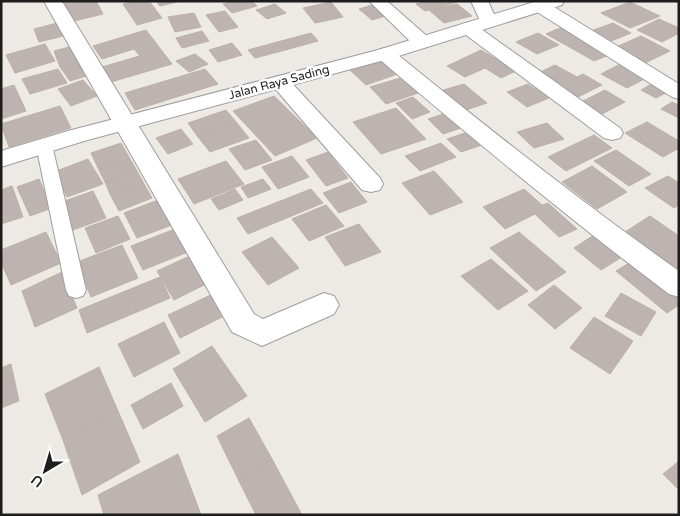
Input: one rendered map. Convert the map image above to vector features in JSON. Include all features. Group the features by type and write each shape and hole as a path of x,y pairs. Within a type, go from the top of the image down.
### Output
{"street":[{"path":"377,1 422,42"},
{"path":"479,1 488,21"},
{"path":"548,3 679,93"},
{"name":"Jalan Raya Sading","path":"1,159 385,54 548,3"},
{"path":"54,4 243,324 262,333 324,305"},
{"path":"468,28 612,132"},
{"path":"385,54 477,131 585,217 679,286"},
{"path":"280,82 372,184"}],"lane":[{"path":"44,146 76,290"}],"building":[{"path":"96,1 103,14 70,22 59,3"},
{"path":"133,1 149,1 162,18 137,25 123,4"},
{"path":"156,1 181,1 160,6"},
{"path":"235,1 252,1 257,6 232,13 223,4"},
{"path":"426,1 457,2 425,11 416,4"},
{"path":"331,2 343,17 315,23 303,8"},
{"path":"630,2 660,16 630,28 601,13"},
{"path":"275,4 286,13 267,19 256,10"},
{"path":"375,4 389,15 372,20 359,9"},
{"path":"457,4 472,16 444,23 429,10"},
{"path":"225,11 238,27 219,32 206,15"},
{"path":"194,13 201,27 175,32 168,17"},
{"path":"659,19 679,28 679,33 662,42 637,30"},
{"path":"61,22 67,35 39,42 34,29"},
{"path":"613,23 631,33 606,43 588,32"},
{"path":"562,27 590,42 573,49 546,34"},
{"path":"146,30 172,64 111,82 102,67 140,56 134,49 102,59 93,46"},
{"path":"202,31 209,41 182,48 176,38"},
{"path":"311,33 318,41 289,49 281,41"},
{"path":"538,33 559,45 537,54 516,42"},
{"path":"641,36 670,51 643,64 614,48"},
{"path":"281,41 289,49 255,58 248,50"},
{"path":"590,42 611,54 594,61 573,49"},
{"path":"232,43 242,55 218,62 209,50"},
{"path":"45,44 55,61 15,73 6,55"},
{"path":"73,46 80,62 60,67 54,51"},
{"path":"481,50 516,71 501,78 485,68 465,77 447,66"},
{"path":"195,54 208,64 189,72 176,61"},
{"path":"386,57 403,72 366,85 349,69"},
{"path":"80,62 89,75 70,81 60,67"},
{"path":"622,63 648,77 627,88 601,74"},
{"path":"555,65 577,77 583,74 602,85 576,98 536,74"},
{"path":"58,69 67,83 30,94 22,79"},
{"path":"205,69 218,84 135,110 125,93"},
{"path":"407,76 424,91 386,104 370,87"},
{"path":"83,80 97,96 71,106 58,89"},
{"path":"653,83 669,91 656,98 641,90"},
{"path":"464,84 487,103 466,110 443,90"},
{"path":"528,84 549,98 527,107 507,92"},
{"path":"14,85 26,111 1,119 1,89"},
{"path":"605,90 625,102 602,114 581,102"},
{"path":"274,96 317,138 275,156 233,111"},
{"path":"413,97 430,112 412,119 396,103"},
{"path":"672,102 679,105 679,118 661,109"},
{"path":"60,106 71,128 9,147 1,124"},
{"path":"396,108 426,139 381,154 353,122"},
{"path":"226,110 237,123 198,137 188,123"},
{"path":"446,113 461,128 443,134 428,119"},
{"path":"647,122 679,141 679,148 663,157 625,133"},
{"path":"237,123 249,138 210,152 198,137"},
{"path":"547,123 564,139 534,148 517,132"},
{"path":"181,129 193,144 168,154 156,138"},
{"path":"471,131 485,144 461,152 447,139"},
{"path":"594,135 612,148 566,171 548,157"},
{"path":"256,140 272,160 245,170 229,149"},
{"path":"121,143 130,159 99,170 91,153"},
{"path":"441,143 456,157 420,171 405,156"},
{"path":"616,150 651,174 629,186 594,161"},
{"path":"328,152 348,178 326,186 306,160"},
{"path":"292,156 309,177 278,189 262,167"},
{"path":"88,159 103,184 67,197 54,172"},
{"path":"130,159 137,171 105,182 99,170"},
{"path":"226,161 244,184 194,204 178,179"},
{"path":"592,166 627,192 597,209 562,182"},
{"path":"137,171 143,182 110,194 105,182"},
{"path":"434,171 463,202 430,215 402,183"},
{"path":"668,176 679,183 679,205 674,208 645,188"},
{"path":"39,179 52,208 30,216 17,187"},
{"path":"263,179 271,189 248,198 241,187"},
{"path":"143,182 152,198 119,211 110,194"},
{"path":"351,182 367,202 339,213 323,193"},
{"path":"12,186 23,217 1,224 1,190"},
{"path":"235,189 243,200 219,210 211,199"},
{"path":"311,189 323,203 248,234 237,218"},
{"path":"524,189 542,205 548,203 577,229 559,237 535,214 505,229 483,207"},
{"path":"93,191 106,218 70,231 59,203"},
{"path":"158,200 172,225 137,238 124,213"},
{"path":"326,205 344,226 309,241 292,219"},
{"path":"118,216 130,239 96,253 85,228"},
{"path":"650,216 679,236 678,270 625,232"},
{"path":"359,224 381,252 345,266 325,237"},
{"path":"175,229 188,252 143,270 131,246"},
{"path":"46,232 61,263 11,285 1,262 1,250"},
{"path":"519,232 566,272 536,291 490,248"},
{"path":"597,233 625,255 601,270 574,248"},
{"path":"272,237 299,268 268,285 242,252"},
{"path":"122,245 138,278 91,297 77,262"},
{"path":"192,255 210,282 174,300 157,271"},
{"path":"491,259 528,291 498,310 461,276"},
{"path":"634,260 679,295 679,305 667,313 616,271"},
{"path":"62,272 77,308 35,327 22,291"},
{"path":"160,277 170,298 137,312 128,290"},
{"path":"554,285 582,308 555,329 528,305"},
{"path":"128,290 137,312 87,333 79,310"},
{"path":"215,293 228,314 180,338 168,315"},
{"path":"621,293 656,312 641,336 605,316"},
{"path":"594,317 633,341 610,374 570,348"},
{"path":"164,322 180,353 134,377 118,344"},
{"path":"212,346 247,396 205,422 173,369"},
{"path":"11,364 19,401 1,408 1,368"},
{"path":"99,367 118,411 63,440 45,394"},
{"path":"171,383 183,406 143,429 131,405"},
{"path":"118,411 140,462 82,495 63,440"},
{"path":"249,418 272,459 238,479 217,436"},
{"path":"178,454 201,515 104,515 98,495"},
{"path":"272,459 302,515 256,515 238,479"},
{"path":"679,461 679,490 663,474"}]}
